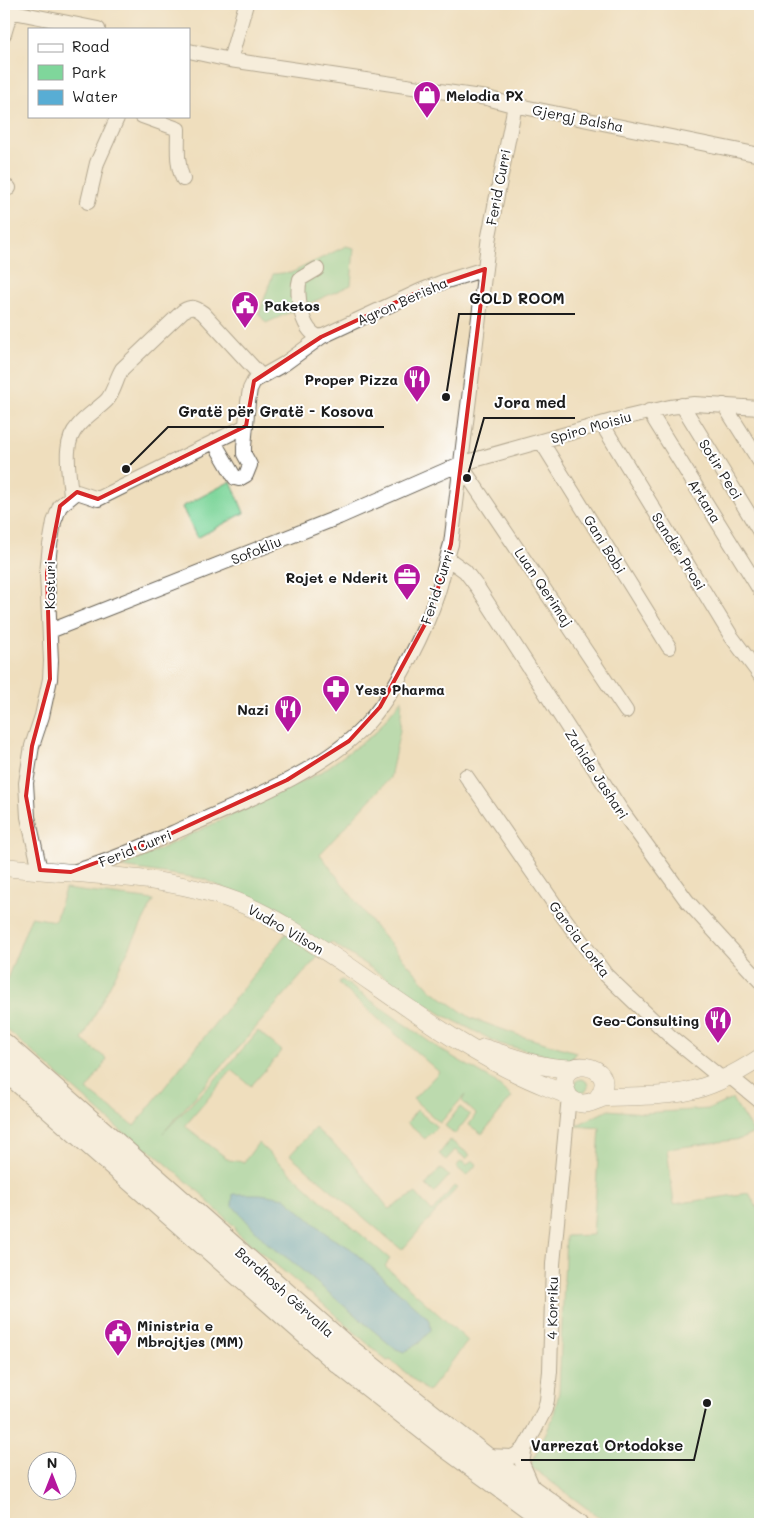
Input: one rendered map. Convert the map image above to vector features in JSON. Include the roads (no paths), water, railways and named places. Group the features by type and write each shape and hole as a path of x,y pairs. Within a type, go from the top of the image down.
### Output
{"highway":[{"name":"Bardhosh Gërvalla","path":"4,1044 350,1350 484,1456 578,1524"},
{"name":"Bardhosh Gërvalla","path":"4,1069 339,1362 446,1447 551,1524"}],"main road":[{"name":"Vudro Vilson","path":"4,867 117,876 184,886 242,904 271,917 297,932 423,1019 455,1038 520,1076 568,1096"},
{"name":"Vudro Vilson","path":"455,1038 539,1065 554,1068 574,1068"},
{"path":"654,1095 624,1088 602,1077 593,1068 580,1066 574,1068 566,1077 564,1084 568,1096 577,1102 592,1101 654,1095 685,1092 698,1089 725,1077 760,1058"},
{"path":"592,1101 603,1089 602,1077"}],"street":[{"path":"230,60 246,4"},
{"path":"4,34 7,10 93,28"},
{"name":"Gjergj Balsha","path":"190,51 230,60 487,98 760,154"},
{"name":"Ferid Curri","path":"71,872 94,866 121,855 247,800 315,764 349,740 372,719 403,669 430,615 447,558 454,525 460,464 496,192 514,105"},
{"path":"88,202 97,164 117,118"},
{"path":"148,118 178,129 178,160 183,179"},
{"path":"317,269 300,279 298,283 299,307 308,328 318,337 321,337"},
{"name":"Agron Berisha","path":"261,376 284,364 321,337 420,291 485,269"},
{"path":"71,497 68,449 77,426 107,399 122,369 183,311 190,307 196,307 261,376 254,381 250,388 244,454 250,465 246,475 239,479 235,478 214,442"},
{"name":"Spiro Moisiu","path":"460,464 602,424 682,405 724,405 760,408"},
{"name":"Sotir Peci","path":"682,405 706,447 760,532"},
{"path":"724,405 760,462"},
{"name":"Artana","path":"649,412 760,590"},
{"name":"Sandër Prosi","path":"602,424 726,628 760,675"},
{"path":"71,497 77,492 98,499 246,426"},
{"name":"Gani Bobi","path":"541,441 669,647"},
{"name":"Sofokliu","path":"50,631 339,517 460,464"},
{"name":"Luan Qerimaj","path":"460,464 626,711"},
{"name":"Kosturi","path":"40,870 28,817 26,783 32,746 44,708 50,679 51,661 47,573 50,545 54,522 60,506 71,497"},
{"name":"Zahide Jashari","path":"447,558 465,571 478,588 621,810 687,901 760,981"},
{"name":"Garcia Lorka","path":"466,776 556,907 606,975 672,1038 760,1102"},
{"name":"4 Korriku","path":"525,1447 545,1409 549,1388 553,1264 568,1096"},
{"path":"567,1121 571,1114 592,1101"},
{"path":"484,1456 512,1457 525,1447"},
{"path":"525,1447 522,1457 523,1469 535,1493"}],"water":[{"path":"233,1194 260,1194 285,1198 330,1237 350,1248 430,1320 431,1330 419,1343 404,1352 394,1348 290,1260 268,1244 232,1205"}],"place":[{"name":"Melodia PX","path":"427,119"},
{"name":"Paketos","path":"245,329"},
{"name":"GOLD ROOM","path":"446,397"},
{"name":"Proper Pizza","path":"417,403"},
{"name":"Gratë për Gratë - Kosova","path":"126,469"},
{"name":"Jora med","path":"467,478"},
{"name":"Rojet e Nderit","path":"407,601"},
{"name":"Yess Pharma","path":"336,713"},
{"name":"Nazi","path":"288,733"},
{"name":"Geo-Consulting","path":"718,1044"},
{"name":"Ministria e Mbrojtjes (MM)","path":"118,1357"},
{"name":"Varrezat Ortodokse","path":"707,1403"}]}
